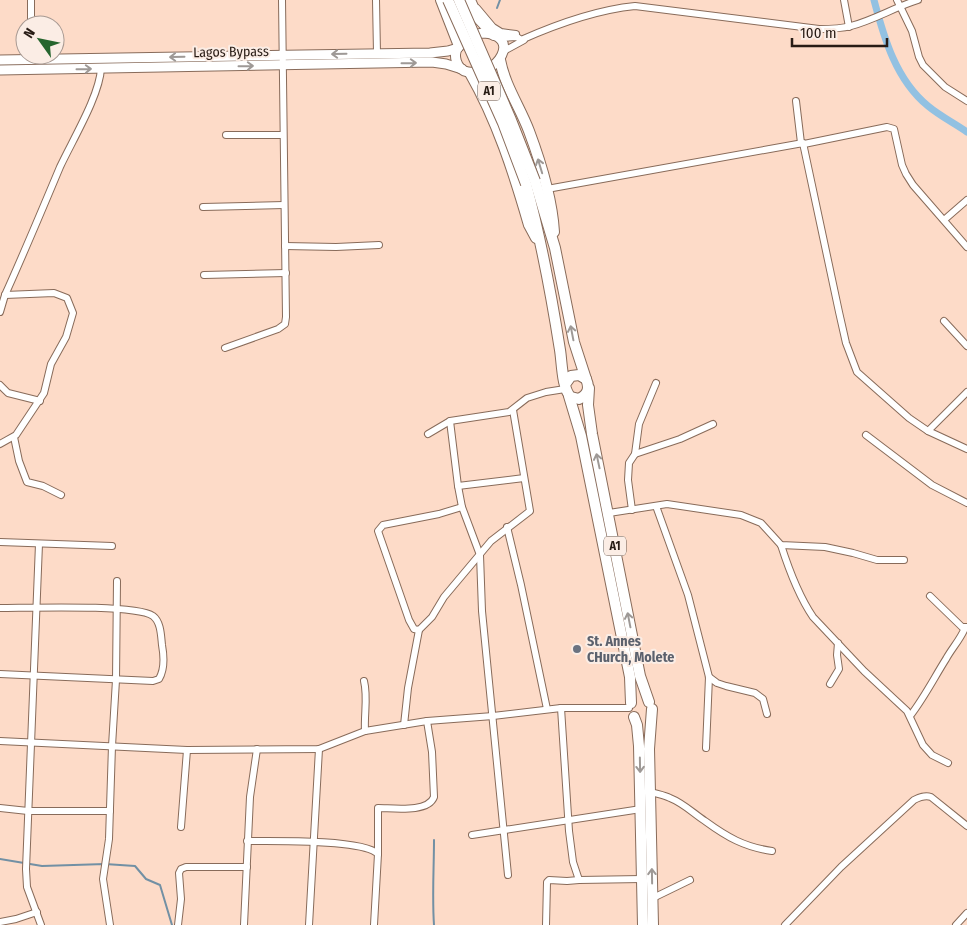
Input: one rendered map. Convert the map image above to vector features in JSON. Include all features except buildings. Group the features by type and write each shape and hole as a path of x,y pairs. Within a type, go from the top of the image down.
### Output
{"highway":[{"path":"441,0 458,47"},
{"name":"A1","path":"448,0 530,182 566,389 581,436 630,677 631,709 637,724 640,746 643,925"},
{"name":"A1","path":"459,0 511,120 530,182 555,248 574,342 588,384 588,406 591,427 640,676 650,705 649,748 653,925"},
{"path":"472,0 481,22 497,36"},
{"path":"502,55 503,76 529,131 547,189 553,220 555,248"},
{"path":"466,71 500,136 529,225 544,254"},
{"path":"575,375 579,375 588,384 586,395 579,399 575,399 566,389 568,379 575,375"},
{"path":"639,698 646,699 650,705 648,716 643,719 631,709 639,698"}],"main road":[{"path":"483,33 497,36 503,43 502,55 488,69 466,71 457,63 458,47 467,38 483,33"},
{"name":"Lagos Bypass","path":"65,58 440,52 458,47"},
{"name":"Lagos Bypass","path":"0,60 15,59"},
{"name":"Lagos Bypass","path":"0,70 432,62 446,64 466,71"}],"street":[{"path":"32,0 32,15"},
{"path":"225,348 278,329 284,324 286,273 282,0"},
{"path":"376,0 377,53"},
{"path":"472,0 485,19 494,27 501,32 515,33 521,40"},
{"path":"844,0 849,26"},
{"path":"521,40 592,13 612,8 635,6 819,29 849,26 862,22 897,4 918,0"},
{"path":"897,4 912,31 919,58 923,65 945,87 967,101"},
{"path":"502,55 536,34"},
{"path":"497,36 517,37 521,40"},
{"path":"0,312 5,294 59,169 96,92 101,68"},
{"path":"796,101 802,143 838,312 852,361 864,379 909,418 928,431 967,448"},
{"path":"547,189 888,127 894,129 902,165 913,185 967,247"},
{"path":"226,135 283,135"},
{"path":"944,220 967,200"},
{"path":"203,207 284,205"},
{"path":"285,246 336,247 379,245"},
{"path":"204,275 286,273"},
{"path":"0,444 14,437 40,401 47,387 51,364 66,337 73,314 67,298 59,293 5,294"},
{"path":"944,320 967,346"},
{"path":"632,510 628,480 629,463 635,454 639,424 656,383"},
{"path":"0,385 8,393 40,401"},
{"path":"428,434 450,421 504,413 513,410 527,398 546,392 566,389"},
{"path":"928,431 967,392"},
{"path":"404,725 408,688 419,630 432,617 444,597 491,542 507,527 530,511 513,410"},
{"path":"450,421 462,506 480,555 482,610 508,875"},
{"path":"635,454 680,439 713,424"},
{"path":"866,435 932,485 967,503"},
{"path":"14,437 19,461 27,482 43,486 61,496"},
{"path":"458,486 524,478"},
{"path":"608,514 656,506 678,505 741,515 761,524 781,545 791,575 807,608 864,671 903,707 910,716 923,745 932,755 948,763"},
{"path":"419,630 414,629 409,620 378,530 383,524 439,514 462,506"},
{"path":"656,506 688,596 709,677 706,748"},
{"path":"507,527 547,710"},
{"path":"0,542 112,546"},
{"path":"39,544 26,870 27,887 41,925"},
{"path":"781,545 825,547 878,560 904,560"},
{"path":"110,925 103,879 107,859 110,811 116,680 117,581"},
{"path":"910,716 924,698 946,658 966,628 930,596"},
{"path":"0,608 118,608 146,613 159,624 163,652 163,673 159,679 153,681 0,674"},
{"path":"830,684 839,669 838,643"},
{"path":"709,677 717,683 755,693 763,698 767,714"},
{"path":"364,681 366,692 365,731"},
{"path":"0,741 187,750 318,749 365,731 427,721 561,708 631,709"},
{"path":"561,708 568,821 574,862 579,880"},
{"path":"374,925 378,854 378,808 415,808 428,805 434,797 432,752 427,721"},
{"path":"244,925 250,797 257,749"},
{"path":"309,925 318,749"},
{"path":"181,827 187,750"},
{"path":"651,792 669,798 686,807 744,845 755,849 772,851"},
{"path":"785,925 841,867 919,797 926,795 931,797 967,826"},
{"path":"0,808 110,811"},
{"path":"472,835 641,809"},
{"path":"248,841 314,843 368,848 378,854"},
{"path":"178,925 181,899 181,869 186,867 247,866"},
{"path":"546,925 547,882 549,880 642,878"},
{"path":"653,898 690,880"},
{"path":"0,922 36,912"},
{"path":"956,925 967,913"}],"waterway":[{"path":"497,8 500,0"},
{"path":"874,0 887,43 907,84 928,106 967,132"},
{"path":"434,840 434,925"},
{"path":"0,859 42,866 105,864 135,866 146,879 160,885 172,925"}],"place":[{"name":"St. Annes CHurch, Molete","path":"577,649"}]}
